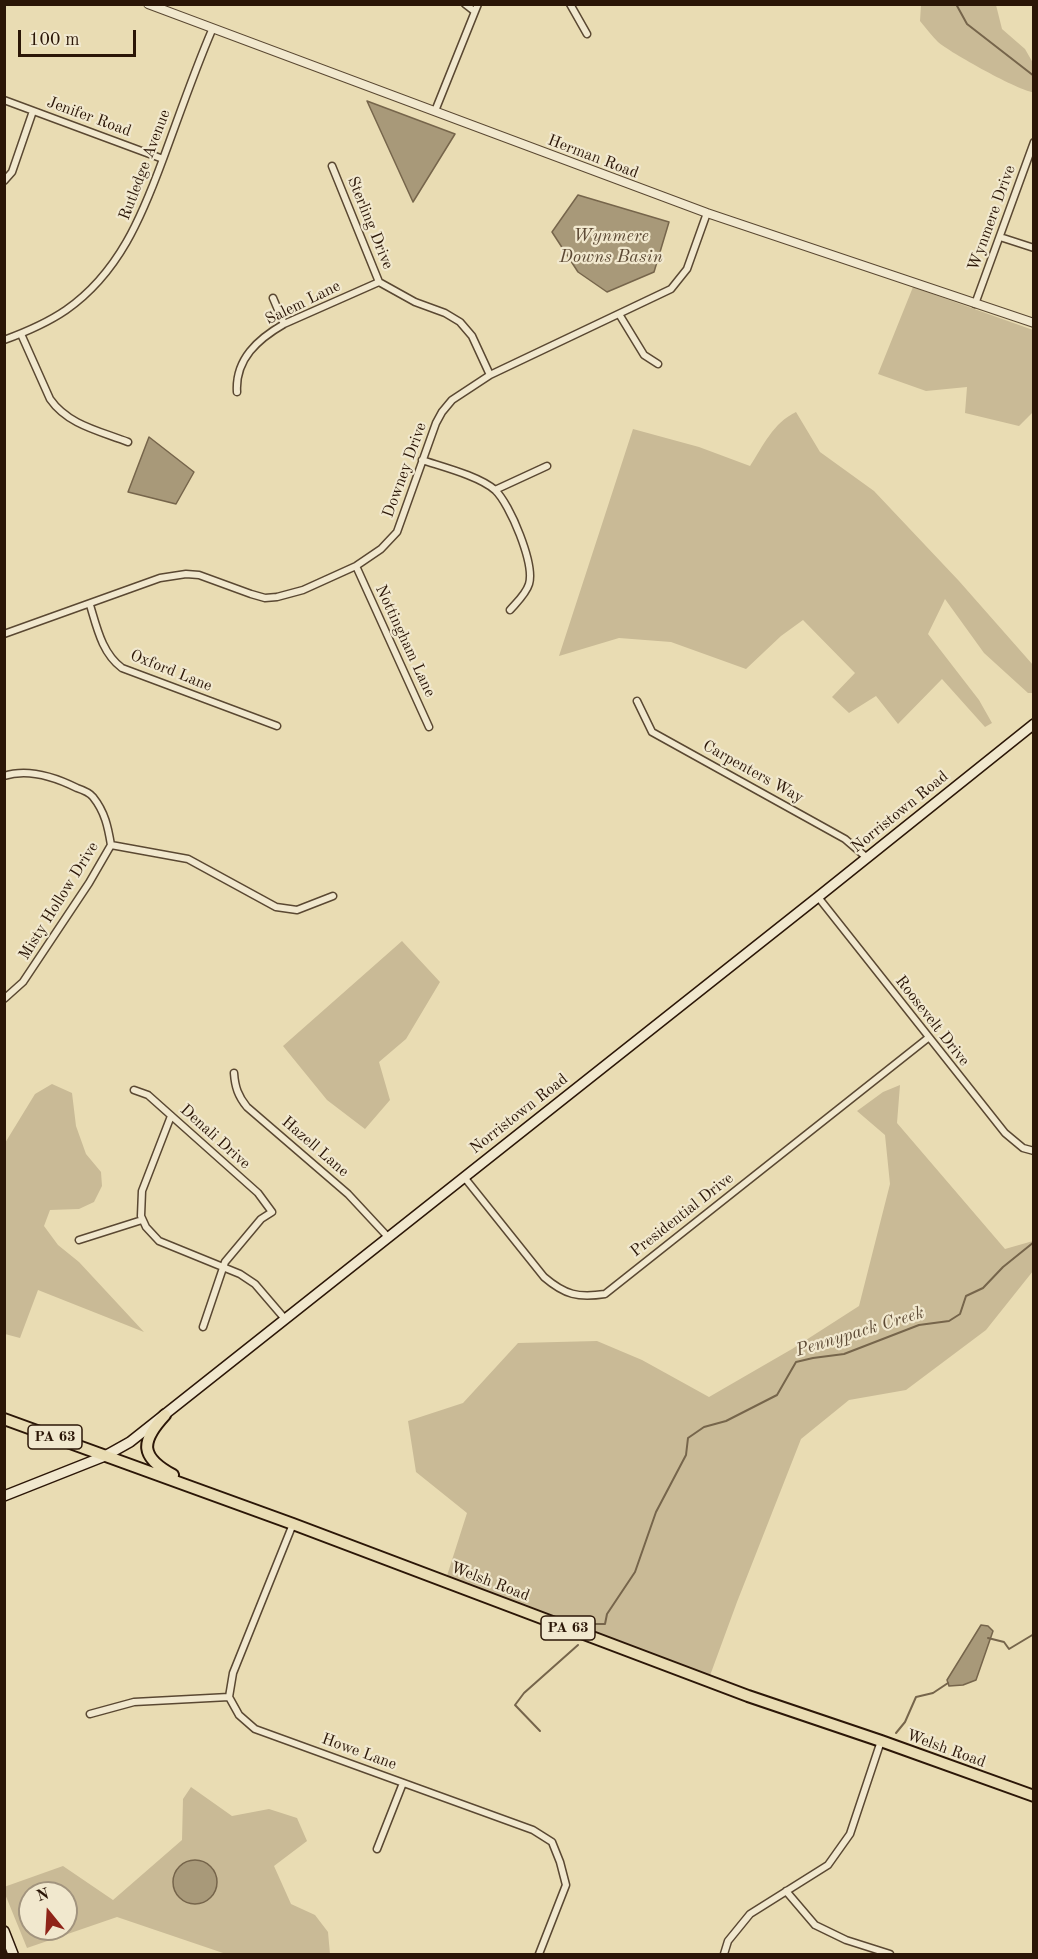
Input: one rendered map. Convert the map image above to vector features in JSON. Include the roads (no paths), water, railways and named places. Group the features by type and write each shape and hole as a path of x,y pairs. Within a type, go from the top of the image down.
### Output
{"main road":[{"name":"Norristown Road","path":"4,1496 105,1456 130,1442 1034,724"},
{"path":"165,1414 150,1435 148,1454 152,1462 211,1494"},
{"name":"Welsh Road","path":"4,1419 293,1524 748,1696 1034,1796"},
{"path":"4,1931 13,1954"}],"street":[{"name":"Herman Road","path":"148,4 212,30 707,213 1034,323"},
{"path":"435,111 476,8 465,4"},
{"path":"570,4 587,34"},
{"name":"Rutledge Avenue","path":"4,340 21,334 67,309 105,274 134,232 212,30"},
{"name":"Jenifer Road","path":"4,100 163,159"},
{"path":"4,181 12,172 33,111"},
{"name":"Wynmere Drive","path":"975,304 1034,142"},
{"name":"Sterling Drive","path":"332,166 379,282 415,302 445,313 460,322 472,336 490,375"},
{"name":"Downey Drive","path":"4,634 160,578 186,574 199,575 258,596 277,597 303,590 356,566 381,549 397,532 422,460 442,412 462,393 490,375 662,294 679,281 687,269 707,213"},
{"path":"1000,237 1034,248"},
{"name":"Salem Lane","path":"237,392 237,378 248,353 262,339 284,324 379,282"},
{"path":"273,298 284,324"},
{"path":"619,314 644,355 658,364"},
{"path":"21,334 50,399 56,407 80,424 128,442"},
{"path":"422,460 480,481 495,490 506,506 531,568 526,591 510,610"},
{"path":"495,490 547,466"},
{"name":"Nottingham Lane","path":"356,566 429,727"},
{"name":"Oxford Lane","path":"90,605 103,646 122,668 277,726"},
{"name":"Carpenters Way","path":"637,701 652,732 845,838 866,857"},
{"name":"Misty Hollow Drive","path":"4,776 40,774 66,782 92,795 105,815 111,845 89,883 23,982 4,999"},
{"path":"111,845 188,859 276,907 297,910 333,896"},
{"name":"Roosevelt Drive","path":"818,897 1005,1133 1023,1148 1034,1151"},
{"name":"Presidential Drive","path":"464,1178 544,1277 557,1288 578,1296 605,1294 928,1038"},
{"name":"Hazell Lane","path":"234,1073 237,1092 247,1107 348,1194 388,1237"},
{"name":"Denali Drive","path":"134,1090 148,1095 258,1193 272,1212 261,1219 231,1253 223,1267"},
{"path":"171,1116 142,1191 142,1220 152,1236 159,1241 240,1274 255,1284 285,1319"},
{"path":"80,1240 142,1220"},
{"path":"203,1327 223,1267"},
{"path":"90,1714 134,1702 229,1697 233,1672 293,1524"},
{"name":"Howe Lane","path":"229,1697 239,1715 255,1729 533,1830 552,1842 566,1884 540,1954"},
{"path":"724,1954 728,1941 750,1914 828,1865 850,1834 881,1741"},
{"path":"377,1850 403,1783"},
{"path":"786,1891 815,1925 846,1940 890,1954"}],"water":[{"path":"367,101 455,134 413,202"},
{"name":"Wynmere Downs Basin","path":"578,195 669,222 654,272 607,292 578,272 552,232"},
{"path":"149,437 194,472 176,504 128,492"},
{"path":"981,1625 988,1626 993,1631 976,1680 963,1685 949,1686 947,1680"},
{"path":"195,1860 211,1866 217,1882 211,1898 195,1904 179,1898 173,1882 179,1866"}],"waterway":[{"path":"956,4 967,24 1034,76"},
{"name":"Pennypack Creek","path":"592,1624 605,1624 607,1614 635,1572 656,1512 686,1455 688,1438 704,1427 726,1421 777,1395 796,1362 844,1354 919,1325 949,1321 960,1314 966,1296 983,1288 1003,1267 1034,1242"},
{"path":"988,1638 1004,1642 1009,1649 1034,1634"},
{"name":"Pennypack Creek","path":"540,1731 515,1705 524,1693 578,1645"},
{"path":"896,1733 905,1722 916,1697 933,1693 948,1683"}]}
